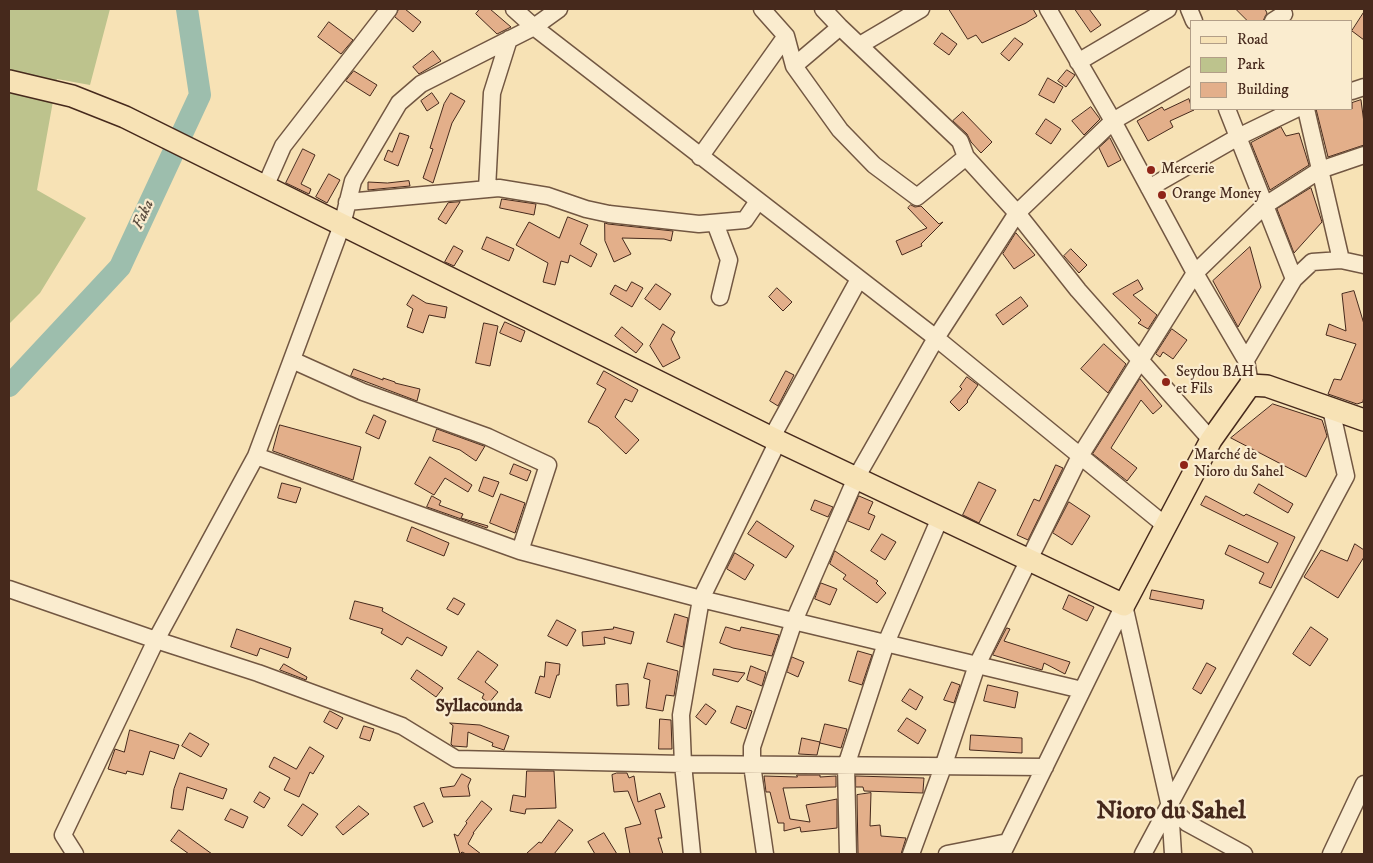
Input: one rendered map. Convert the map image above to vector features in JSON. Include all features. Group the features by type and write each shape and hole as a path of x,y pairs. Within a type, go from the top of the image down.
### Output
{"main road":[{"path":"9,81 72,96 125,117 775,439 1124,605 1211,440 1250,386 1267,386 1364,420"}],"street":[{"path":"257,182 388,9"},
{"path":"514,9 534,27 700,157 936,338 1166,526"},
{"path":"75,854 63,835 156,640 256,456 342,225 353,181 399,103 421,84 534,27 559,9"},
{"path":"823,9 960,141 966,157 1017,213 1078,290 1211,440"},
{"path":"860,45 921,9"},
{"path":"1048,9 1113,121 1195,272 1246,360 1250,386"},
{"path":"1078,62 1168,9"},
{"path":"768,11 786,36 794,66 840,130 874,165 916,197 966,157"},
{"path":"794,66 840,27"},
{"path":"700,157 786,36"},
{"path":"487,189 492,93 509,40"},
{"path":"764,854 752,765 752,747 794,621 856,478 936,338 1017,213 1113,121 1190,75"},
{"path":"1227,110 1294,280"},
{"path":"1149,188 1238,137 1294,110"},
{"path":"1306,110 1341,260"},
{"path":"911,854 943,767 977,664 1080,456 1195,272 1264,206 1320,170 1364,155"},
{"path":"347,202 499,188 548,196 586,209 609,214 699,224 745,220 758,201"},
{"path":"715,223 729,260 720,297"},
{"path":"1246,360 1294,280 1312,262 1341,260 1364,266"},
{"path":"692,854 680,715 701,599 775,439 859,279"},
{"path":"292,360 363,392 488,437 548,465 520,551"},
{"path":"1143,854 1170,807 1346,476 1331,409"},
{"path":"256,456 520,551 701,599 1082,690"},
{"path":"848,854 846,766 886,643 940,518"},
{"path":"9,589 258,673 402,726 456,759 752,765 1045,767"},
{"path":"1124,605 1170,807 1173,854"},
{"path":"947,854 1005,848 1124,605"},
{"path":"1331,854 1364,784"},
{"path":"1170,807 1187,823 1244,854"}],"green space":[{"path":"9,9 110,9 90,85 57,79 37,190 86,218 40,293 9,324"}],"building":[{"path":"399,9 405,9 421,22 413,32 395,17"},
{"path":"480,9 490,9 511,27 497,34 476,14"},
{"path":"949,9 1033,9 1037,16 982,43 976,35 968,39"},
{"path":"1075,9 1089,9 1101,25 1091,32"},
{"path":"1236,9 1265,9 1267,13 1264,20 1247,20"},
{"path":"1364,12 1364,40 1353,32"},
{"path":"329,22 353,40 341,54 318,37"},
{"path":"942,33 957,44 949,55 934,44"},
{"path":"1015,38 1023,44 1009,61 1001,54"},
{"path":"433,51 441,61 419,74 413,67"},
{"path":"1067,70 1075,75 1066,87 1058,81"},
{"path":"354,71 377,85 370,96 346,81"},
{"path":"1048,78 1063,87 1054,103 1039,95"},
{"path":"432,93 439,103 427,111 421,101"},
{"path":"451,93 465,101 452,123 433,183 423,178 433,149 430,148 444,104"},
{"path":"1189,99 1190,110 1194,110 1170,121 1173,127 1148,141 1137,121 1162,107 1164,110"},
{"path":"1361,100 1364,145 1328,157 1316,110 1353,110 1353,103"},
{"path":"1091,107 1100,119 1084,135 1072,121"},
{"path":"963,112 992,142 981,153 971,142 967,134 953,121"},
{"path":"1046,119 1061,129 1051,144 1036,134"},
{"path":"1281,127 1286,136 1299,133 1309,165 1270,190 1251,143"},
{"path":"400,133 409,136 398,166 384,160 388,150 392,152"},
{"path":"1110,138 1121,160 1108,167 1099,148"},
{"path":"303,149 315,155 301,184 311,189 309,194 286,183"},
{"path":"329,174 340,180 327,203 316,197"},
{"path":"409,181 410,186 368,190 368,182"},
{"path":"1311,188 1322,222 1294,253 1277,209"},
{"path":"502,199 536,204 534,215 500,208"},
{"path":"460,202 446,224 438,219 448,203"},
{"path":"911,205 915,207 921,206 939,224 943,222 921,244 922,246 902,255 896,241 927,228 908,208"},
{"path":"568,217 588,225 580,244 597,254 591,267 570,255 568,263 561,261 555,285 543,282 548,263 516,245 529,222 559,238"},
{"path":"605,223 673,231 671,241 664,239 622,238 631,254 614,262 605,241"},
{"path":"1016,233 1035,255 1014,269 1003,254"},
{"path":"487,237 514,249 509,261 482,249"},
{"path":"454,246 463,251 454,266 445,262"},
{"path":"1250,247 1261,287 1238,327 1213,281"},
{"path":"1071,249 1087,265 1079,273 1064,256"},
{"path":"1138,280 1143,289 1133,295 1157,315 1148,329 1138,323 1141,320 1113,294"},
{"path":"632,282 643,288 632,307 610,294 615,285 626,291"},
{"path":"656,284 671,294 660,310 645,299"},
{"path":"777,288 792,302 783,311 769,297"},
{"path":"1354,291 1364,324 1364,395 1363,402 1357,404 1328,394 1334,379 1341,380 1356,344 1326,335 1329,324 1346,331 1342,294"},
{"path":"413,295 426,303 447,307 445,318 429,315 423,333 407,327 413,309 407,305"},
{"path":"1021,297 1028,306 1003,325 996,315"},
{"path":"505,322 525,331 521,342 500,333"},
{"path":"484,323 498,326 490,366 476,363"},
{"path":"663,324 675,332 671,339 680,358 663,367 650,346"},
{"path":"622,327 643,344 636,353 615,336"},
{"path":"1172,329 1187,340 1173,359 1163,352 1160,357 1156,354"},
{"path":"1104,344 1126,364 1108,393 1081,369"},
{"path":"354,369 383,380 383,378 420,389 417,401 351,376"},
{"path":"604,371 638,390 632,402 625,399 615,417 639,440 626,454 598,427 588,422 606,389 597,384"},
{"path":"786,371 794,375 778,406 770,401"},
{"path":"967,377 978,385 968,402 959,411 950,402 962,389 960,387"},
{"path":"1140,379 1162,406 1153,414 1141,400 1111,448 1137,468 1127,481 1093,454"},
{"path":"1273,404 1322,420 1327,436 1306,477 1231,438"},
{"path":"374,415 386,421 379,439 366,433"},
{"path":"280,425 361,447 353,480 273,451"},
{"path":"437,429 485,446 476,461 460,450 433,441"},
{"path":"430,457 472,485 468,492 445,478 434,495 415,484"},
{"path":"514,464 531,471 527,481 510,474"},
{"path":"1056,465 1063,468 1028,540 1017,535 1034,499 1039,501"},
{"path":"484,477 499,482 493,497 479,491"},
{"path":"979,482 996,490 979,523 963,515"},
{"path":"282,483 301,488 296,503 278,498"},
{"path":"1259,484 1293,504 1288,513 1254,493"},
{"path":"501,494 525,503 515,533 490,523"},
{"path":"432,496 441,501 439,505 463,514 461,518 488,526 487,528 427,507"},
{"path":"859,496 873,502 868,513 875,516 869,530 848,521"},
{"path":"1206,496 1244,516 1246,514 1295,537 1271,588 1259,583 1264,573 1225,554 1229,545 1268,563 1278,543 1201,505"},
{"path":"815,500 833,507 828,517 811,510"},
{"path":"1069,502 1090,516 1072,545 1053,533"},
{"path":"757,521 794,546 786,558 748,534"},
{"path":"412,527 449,543 444,556 407,541"},
{"path":"882,534 896,542 885,560 871,551"},
{"path":"1355,544 1364,550 1364,557 1338,598 1304,577 1321,550 1347,561"},
{"path":"835,551 878,581 876,583 886,593 877,603 843,579 846,575 830,564"},
{"path":"735,553 754,565 745,580 727,569"},
{"path":"821,583 837,589 830,605 815,599"},
{"path":"1152,590 1204,600 1202,609 1150,599"},
{"path":"1069,595 1094,607 1087,621 1063,609"},
{"path":"454,598 465,604 458,615 447,609"},
{"path":"355,601 383,608 382,611 447,647 442,656 407,637 402,645 381,633 383,629 350,619"},
{"path":"675,614 688,618 683,647 667,642"},
{"path":"557,620 576,630 567,646 548,636"},
{"path":"614,627 634,632 631,644 604,637 605,644 583,646 582,632 613,629"},
{"path":"726,627 740,631 741,627 779,635 772,656 733,648 720,643"},
{"path":"1311,627 1328,639 1310,666 1293,654"},
{"path":"1007,628 1010,629 1004,641 1070,662 1065,674 1044,663 1042,670 993,655"},
{"path":"237,629 291,648 288,658 260,648 257,656 231,647"},
{"path":"478,651 498,665 485,682 498,692 489,703 482,698 484,694 458,679"},
{"path":"858,651 872,655 862,685 849,681"},
{"path":"792,657 804,662 798,677 787,672"},
{"path":"546,662 560,664 559,675 557,675 550,698 535,693 540,676 544,677"},
{"path":"648,663 678,671 674,696 666,695 663,711 646,708 650,680 644,678"},
{"path":"1207,663 1216,668 1201,694 1193,689"},
{"path":"284,664 307,677 306,680 280,670"},
{"path":"751,666 766,672 762,686 747,680"},
{"path":"714,669 745,673 738,682 713,675"},
{"path":"417,670 443,688 436,697 411,679"},
{"path":"952,682 960,685 954,703 944,700"},
{"path":"628,684 629,705 617,706 616,685"},
{"path":"988,685 1018,692 1015,708 984,701"},
{"path":"910,689 923,697 916,710 902,701"},
{"path":"706,704 716,711 706,725 696,717"},
{"path":"737,706 752,711 746,729 731,723"},
{"path":"330,711 343,718 337,729 324,722"},
{"path":"907,718 926,730 918,744 898,731"},
{"path":"660,719 671,720 672,749 659,749"},
{"path":"450,723 480,725 509,736 504,750 492,746 493,743 468,732 467,747 453,746 451,744 453,726"},
{"path":"825,724 847,729 841,748 820,743"},
{"path":"364,726 374,729 370,741 360,738"},
{"path":"130,730 179,745 174,759 150,751 143,775 127,771 126,774 108,769 115,749 124,752"},
{"path":"190,733 209,744 201,757 182,746"},
{"path":"971,735 1022,738 1022,753 970,750"},
{"path":"802,738 820,742 817,755 799,754"},
{"path":"310,747 324,756 313,774 310,772 299,797 284,790 290,778 269,767 274,757 296,769"},
{"path":"527,771 554,771 556,808 526,809 525,814 510,811 513,795 525,797"},
{"path":"180,773 227,789 223,799 187,787 183,810 171,808 174,789"},
{"path":"627,773 629,778 634,776 638,802 660,793 665,807 655,810 662,838 658,838 663,854 630,854 625,828 641,824 628,791 614,792 612,775"},
{"path":"462,774 471,779 468,786 470,796 443,797 440,788 454,786"},
{"path":"797,775 836,776 836,787 783,788 790,819 810,822 806,805 837,799 837,828 801,832 800,827 784,831 784,823 778,823 770,792 766,792 764,776 797,777"},
{"path":"856,776 924,778 923,793 864,791 863,787 856,787"},
{"path":"260,792 270,798 264,808 254,802"},
{"path":"871,793 870,826 880,825 881,836 906,838 901,854 858,854 857,795"},
{"path":"482,801 492,809 473,833 468,844 481,854 466,854 462,852 460,854 454,834 458,836"},
{"path":"424,803 433,822 423,827 414,807"},
{"path":"303,804 318,814 302,836 288,826"},
{"path":"359,806 369,814 343,835 336,827"},
{"path":"231,809 248,817 243,828 225,820"},
{"path":"559,820 573,830 554,854 526,854 539,842 541,843"},
{"path":"179,830 212,854 189,854 171,841"},
{"path":"604,833 617,854 595,854 588,842"}],"waterway":[{"name":"Faka","path":"9,386 120,267 200,95 187,9"}],"place":[{"name":"Mercerie","path":"1151,170"},
{"name":"Orange Money","path":"1162,195"},
{"name":"Seydou BAH et Fils","path":"1166,382"},
{"name":"Marché de Nioro du Sahel","path":"1184,465"}],"district":[{"name":"Syllacounda","path":"479,707"},
{"name":"Nioro du Sahel","path":"1171,813"}]}
